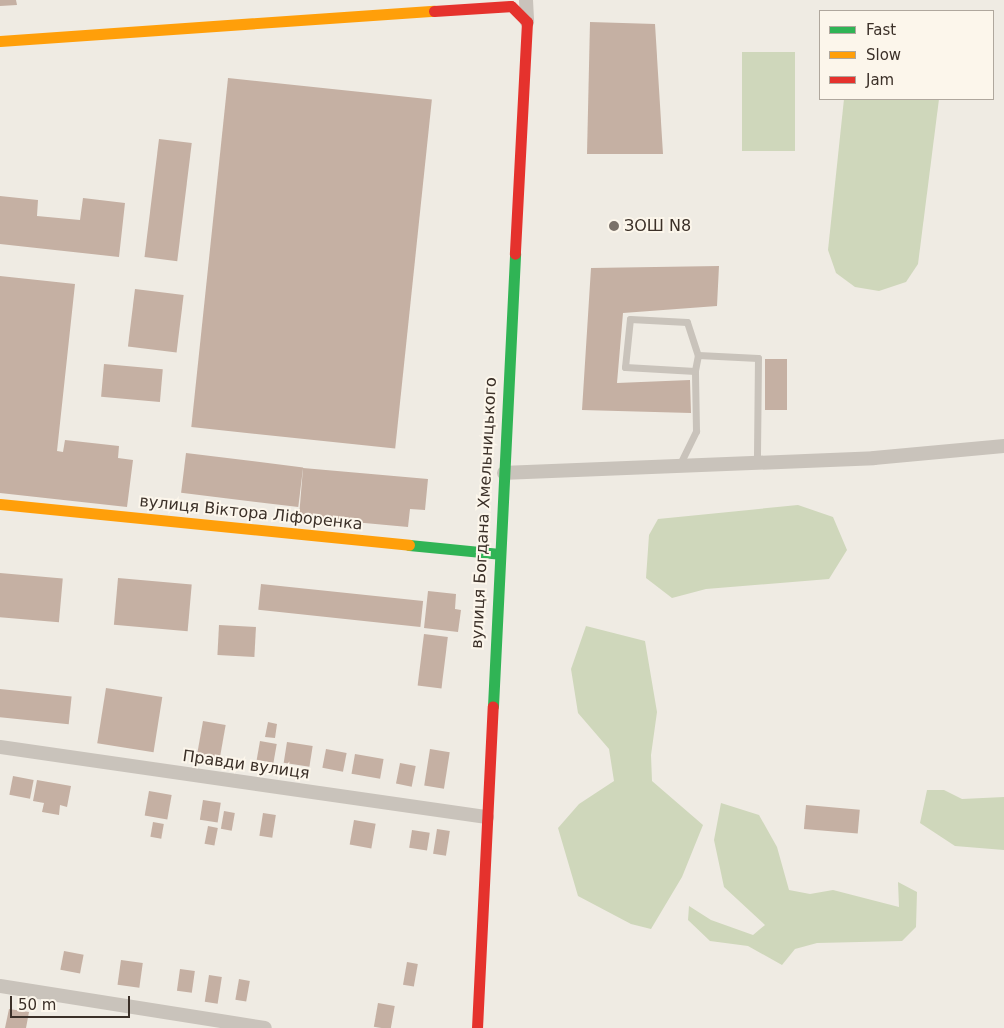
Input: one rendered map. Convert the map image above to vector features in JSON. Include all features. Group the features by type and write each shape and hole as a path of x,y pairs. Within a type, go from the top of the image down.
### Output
{"street":[{"name":"вулиця Богдана Хмельницького","path":"477,1028 527,22 526,0"},
{"path":"0,42 511,6 527,22"},
{"path":"504,473 757,462 1004,446"},
{"name":"вулиця Віктора Ліфоренка","path":"0,504 500,554"},
{"name":"Правди вулиця","path":"0,747 487,817"},
{"path":"0,986 265,1028"}],"lane":[{"path":"679,466 696,431 695,370 698,355 688,322 630,319 625,367 695,370"},
{"path":"698,355 758,358 757,462"}],"green space":[{"path":"742,52 795,52 795,151 742,151"},
{"path":"844,100 939,100 918,264 906,282 879,291 855,287 836,273 828,250"},
{"path":"798,505 833,517 847,550 829,579 706,589 672,598 646,578 649,535 658,519"},
{"path":"586,626 645,641 657,712 651,755 652,781 703,825 682,877 651,929 631,924 578,896 558,828 579,804 614,781 609,749 578,713 571,669"},
{"path":"927,790 944,790 962,799 1004,797 1004,850 955,846 920,823"},
{"path":"721,803 759,815 777,847 789,890 810,894 833,890 899,907 898,882 917,892 916,927 902,941 817,943 795,949 782,965 748,946 710,941 688,920 689,906 711,920 753,935 765,925 724,887 714,840"}],"building":[{"path":"0,0 16,0 17,5 0,6"},
{"path":"590,22 655,24 663,154 587,154"},
{"path":"228,78 432,99 395,449 191,427"},
{"path":"159,139 192,143 177,261 144,257"},
{"path":"0,196 38,200 37,216 80,220 83,198 125,203 119,257 0,244"},
{"path":"719,266 717,306 623,313 617,383 690,380 691,413 582,410 591,268"},
{"path":"0,276 75,284 57,451 63,452 65,440 119,446 118,458 133,460 127,507 0,493"},
{"path":"135,289 184,295 177,353 128,347"},
{"path":"765,359 787,359 787,410 765,410"},
{"path":"104,364 163,369 160,402 101,397"},
{"path":"186,453 303,467 298,507 181,493"},
{"path":"303,468 428,479 425,510 410,509 408,527 299,517"},
{"path":"0,573 63,578 59,622 0,617"},
{"path":"118,578 192,584 188,631 114,625"},
{"path":"261,584 423,601 420,627 258,610"},
{"path":"428,591 456,594 455,609 461,610 458,632 424,628"},
{"path":"219,625 256,627 254,657 217,655"},
{"path":"424,634 448,637 441,689 418,686"},
{"path":"106,688 162,697 154,752 97,743"},
{"path":"0,689 72,697 69,724 0,717"},
{"path":"203,721 226,725 220,757 197,753"},
{"path":"268,722 277,724 275,738 265,737"},
{"path":"260,741 277,744 273,763 257,760"},
{"path":"287,742 313,746 309,767 284,763"},
{"path":"326,749 347,753 343,772 322,768"},
{"path":"430,749 450,752 444,789 424,786"},
{"path":"355,754 384,759 380,779 352,774"},
{"path":"400,763 416,766 412,787 396,784"},
{"path":"13,776 34,780 30,799 9,795"},
{"path":"37,780 71,786 67,807 60,805 59,815 42,812 44,803 33,801"},
{"path":"149,791 172,795 167,820 145,816"},
{"path":"203,800 221,803 218,823 200,820"},
{"path":"806,805 860,810 858,834 804,829"},
{"path":"224,811 235,813 232,831 221,829"},
{"path":"263,813 276,815 272,838 259,836"},
{"path":"354,820 376,824 371,848 350,845"},
{"path":"153,822 164,824 161,839 150,837"},
{"path":"208,826 218,828 214,846 205,844"},
{"path":"437,829 450,831 446,856 433,854"},
{"path":"412,830 430,833 427,851 409,848"},
{"path":"64,951 84,955 80,973 60,970"},
{"path":"121,960 143,963 139,988 118,985"},
{"path":"407,962 418,964 414,987 403,985"},
{"path":"180,969 195,971 192,993 177,991"},
{"path":"209,975 222,977 218,1004 205,1002"},
{"path":"239,979 250,981 246,1002 235,1000"},
{"path":"378,1003 395,1006 391,1028 374,1027"},
{"path":"9,1009 29,1012 26,1028 5,1028"}],"traffic: fast":[{"path":"493,706 515,254"},
{"path":"409,545 500,554"}],"traffic: slow":[{"path":"0,41 434,11"},
{"path":"0,504 409,545"}],"traffic: jam":[{"path":"434,11 511,6 527,22 515,254"},
{"path":"477,1028 493,706"}],"place":[{"name":"ЗОШ N8","path":"614,226"}]}
